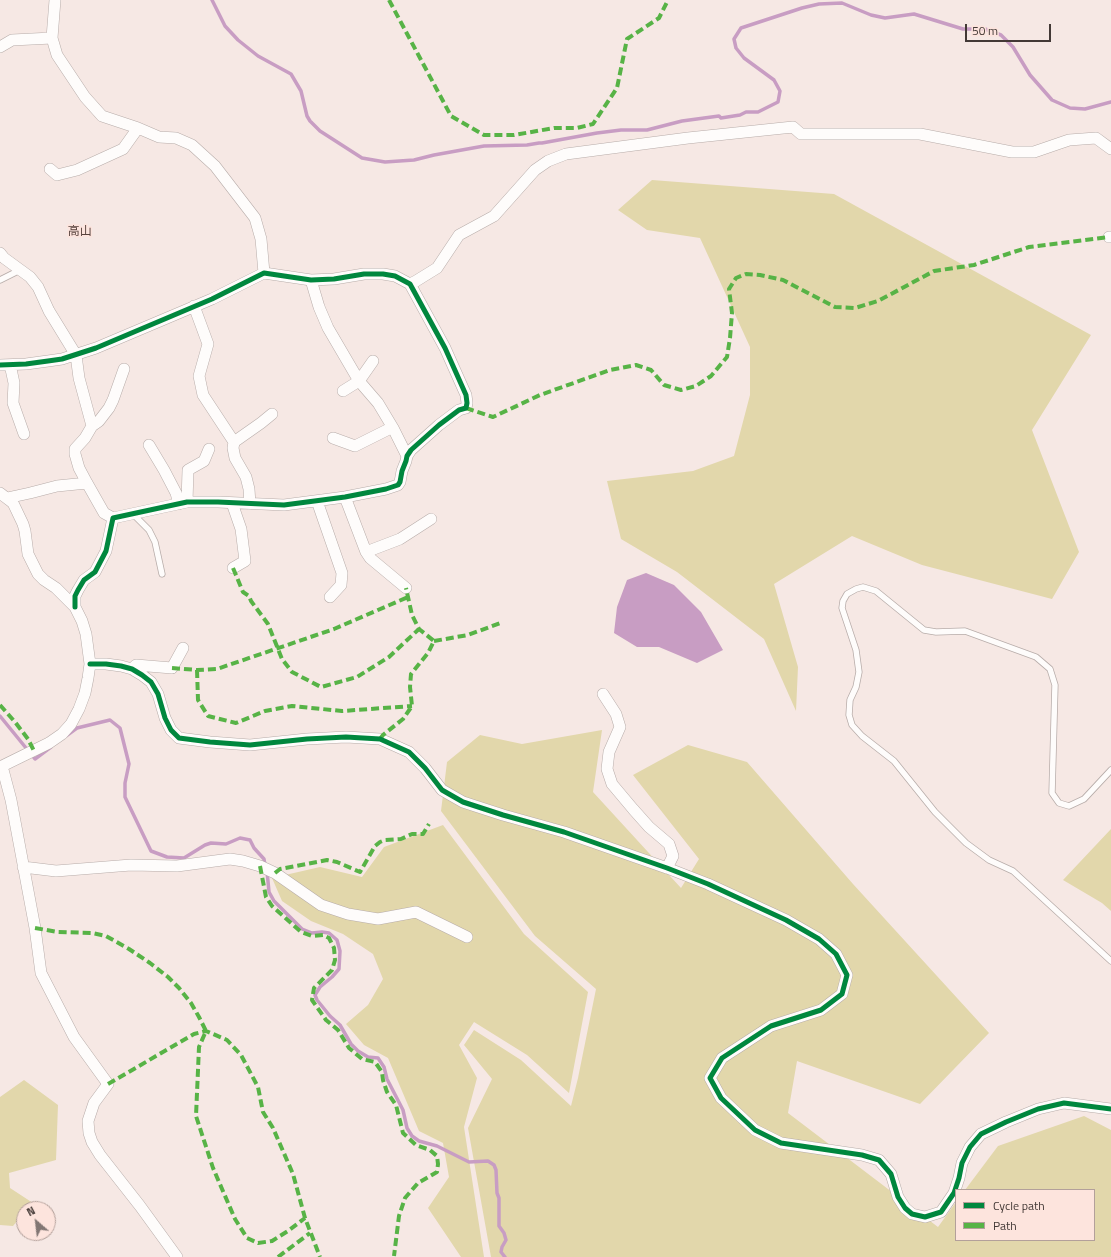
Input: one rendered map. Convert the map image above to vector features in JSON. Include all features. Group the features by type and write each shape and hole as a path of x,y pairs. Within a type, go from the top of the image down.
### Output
{"street":[{"path":"54,0 52,38 57,55 85,97 102,116 159,136 176,138 192,144 215,166 255,218 261,239 264,272"},
{"path":"0,47 12,40 52,38"},
{"path":"410,284 416,282 436,268 459,235 494,216 535,170 548,161 566,154 688,138 793,127 801,134 920,134 1012,152 1034,152 1069,140 1096,138 1111,149"},
{"path":"50,169 57,175 77,170 123,149 138,128"},
{"path":"0,253 4,258 30,277 38,287 49,311 76,355 79,378 92,426"},
{"path":"6,365 48,361 76,355 96,348 233,290 264,272 311,280 334,279 364,274 383,274 395,276 410,284 460,379 466,395 467,403 466,408 459,410 439,425 411,450 407,456 400,482 398,485 386,489 345,497 284,505 183,503 113,518 104,513 87,483 75,454 75,449 86,438 92,426 109,408 124,369"},
{"path":"311,280 319,307 328,328 359,381 378,403 407,456"},
{"path":"194,306 208,344 199,376 202,395 234,442 233,448 235,458 246,477 250,494 250,504"},
{"path":"343,391 359,381 373,361"},
{"path":"6,365 11,369 14,383 13,403 24,434"},
{"path":"234,442 272,414"},
{"path":"333,438 355,446 393,428"},
{"path":"149,444 183,503"},
{"path":"183,503 188,470 204,461 209,449"},
{"path":"3,495 30,493 57,486 87,483"},
{"path":"3,495 12,503 23,524 28,554 38,574 56,588 75,607 82,621 86,634 90,664 85,693 71,724 62,734 49,743 1,767 11,800 24,866 41,973 74,1037 108,1084 94,1103 88,1121 89,1133 92,1142 100,1155 177,1257"},
{"path":"345,497 366,552 370,558 406,588"},
{"path":"317,501 342,573 341,585 330,597"},
{"path":"232,503 241,529 245,561 233,568"},
{"path":"75,607 75,596 78,590 84,580 95,572 106,551 113,518"},
{"path":"366,552 400,539 431,519"},
{"path":"132,669 136,665 172,668 183,648"},
{"path":"90,664 114,664 132,669 151,682 158,694 165,718 171,730 179,738 250,745 307,739 346,737 380,739 409,752 425,768 442,790 463,802 503,816 564,832 667,868 708,884 786,920 813,935 836,954 847,975 842,994 821,1010 771,1026 722,1058 710,1078 721,1098 755,1130 781,1143 862,1155 879,1160 891,1174 898,1196 905,1208 912,1214 925,1217 941,1212 955,1190"},
{"path":"603,694 616,714 620,727 609,752 607,769 612,784 649,827 669,844 673,856 667,868"},
{"path":"24,866 56,871 131,865 177,866 230,859 243,861 275,873 321,905 348,914 378,919 416,912 467,937"},
{"path":"955,1189 962,1163 970,1147 980,1134 1038,1109 1064,1103 1111,1109"}],"lane":[{"path":"0,280 21,270"},
{"path":"135,513 135,516 149,530 155,542 162,574"},
{"path":"1111,770 1084,799 1069,806 1059,803 1052,793 1055,685 1050,669 1036,657 965,631 936,632 924,630 876,591 863,587 856,588 847,594 843,601 842,608 856,650 859,672 856,687 850,700 849,715 852,725 862,736 894,761 935,812 966,843 989,860 1013,871 1111,961"}],"shaded area":[{"path":"652,180 834,194 1091,335 1032,430 1079,552 1052,599 922,565 852,536 774,584 798,667 796,711 764,639 677,572 621,539 607,481 693,471 734,456 750,395 750,347 700,238 647,230 618,210"},
{"path":"646,573 674,585 701,612 723,650 697,663 659,647 637,647 614,633 617,607 627,580"},
{"path":"602,730 593,792 681,888 699,859 633,775 688,745 747,762 853,884 989,1033 920,1104 797,1061 788,1113 938,1227 955,1203 955,1241 1095,1241 1095,1189 966,1189 998,1146 1084,1116 1111,1130 1111,1257 491,1257 468,1128 492,1079 464,1045 474,1030 521,1060 571,1106 596,989 535,936 441,811 447,762 480,735 522,744"},
{"path":"443,825 524,934 588,992 569,1093 527,1055 474,1022 459,1045 477,1078 464,1127 484,1257 461,1257 428,1208 449,1177 443,1143 419,1131 388,1058 364,1045 346,1024 368,1005 383,979 373,954 343,934 311,921 282,901 272,878 320,867 362,877 384,847"},
{"path":"1111,829 1111,911 1102,903 1063,880"},
{"path":"24,1080 58,1105 56,1160 9,1173 10,1188 30,1201 16,1201 16,1222 13,1226 0,1225 0,1097"}],"waterway":[{"path":"212,0 225,26 238,40 258,56 291,74 301,91 307,116 320,131 362,158 385,162 414,160 484,146 527,145 597,133 621,130 647,130 682,121 719,116 721,118 740,115 746,112 758,112 778,102 780,91 774,80 744,58 736,48 734,39 741,28 819,4 842,3 871,15 885,18 914,14 963,29 985,29 1001,35 1013,47 1030,75 1052,100 1070,108 1085,109 1111,102"},
{"path":"0,716 35,759 51,747"},
{"path":"66,736 77,728 110,720 120,728 129,764 125,783 125,797 151,851 167,857 184,858 205,845 211,843 226,844 240,838 250,840 254,848 264,859 265,865"},
{"path":"267,871 269,892 274,901 302,929 312,933 329,933 337,940 340,951 339,969 320,987 315,995 317,1000 330,1016 340,1025 351,1044 358,1051 368,1057 378,1058 384,1067 387,1079 403,1110 407,1128 412,1136 419,1141 437,1146 469,1162 488,1161 494,1165 496,1170 497,1193 499,1198 499,1226 504,1233 506,1240 501,1252 505,1257"}],"marked path":[{"path":"389,0 451,116 484,135 514,135 554,128 577,128 593,124 617,88 627,39 659,18 668,0"},
{"path":"466,408 493,417 540,395 610,370 636,365 651,370 664,385 681,390 696,386 711,376 727,357 732,313 729,289 736,278 746,274 760,275 783,280 835,307 855,308 878,301 934,271 974,265 1029,247 1109,237"},
{"path":"233,568 243,592 249,596 268,624 282,659 292,672 321,687 357,677 389,657 419,629"},
{"path":"380,739 403,719 412,706 410,687 411,674 428,653 434,641 419,629 412,615 406,588"},
{"path":"172,668 197,670 217,669 334,629 408,597"},
{"path":"434,641 468,635 503,622"},
{"path":"197,670 198,700 208,716 236,723 265,711 292,706 342,711 412,706"},
{"path":"0,705 28,739 34,751"},
{"path":"275,873 280,869 327,860 337,862 360,872 375,846 380,842 385,840 401,839 412,834 423,834 429,824"},
{"path":"260,866 266,897 272,906 301,932 312,936 323,935 329,938 334,948 335,960 332,970 314,988 312,1000 326,1020 338,1030 349,1048 362,1059 375,1062 382,1072 387,1092 396,1105 403,1133 416,1145 430,1150 437,1156 437,1172 418,1183 405,1198 399,1216 394,1256"},
{"path":"35,928 58,932 92,933 106,936 150,963 179,988 191,1003 206,1031 199,1047 196,1116 213,1168 235,1219 247,1238 258,1243 272,1241 305,1218"},
{"path":"108,1084 194,1034 206,1031 227,1040 241,1055 258,1087 263,1112 273,1128 293,1174 305,1218 320,1257"},
{"path":"278,1257 310,1233"}],"cycle path":[{"path":"0,365 26,364 62,359 96,348 212,299 264,273 311,280 334,279 364,274 383,274 395,276 410,284 445,348 466,395 466,408 459,410 439,425 411,450 407,456 398,485 386,489 345,497 284,505 187,502 113,518 106,551 95,572 84,580 78,590 75,596 75,607"},
{"path":"90,664 106,664 132,669 151,682 158,694 165,718 171,730 179,738 250,745 307,739 346,737 380,739 409,752 425,768 442,790 463,802 564,832 667,868 708,884 786,920 819,939 836,954 847,975 842,994 821,1010 771,1026 722,1058 710,1078 721,1098 755,1130 781,1143 862,1155 879,1160 891,1174 898,1197 905,1208 912,1214 925,1217 941,1212 955,1190"},
{"path":"955,1189 962,1163 970,1147 981,1134 1038,1109 1064,1103 1111,1109"}],"district":[{"name":"高山","path":"80,232"}]}
